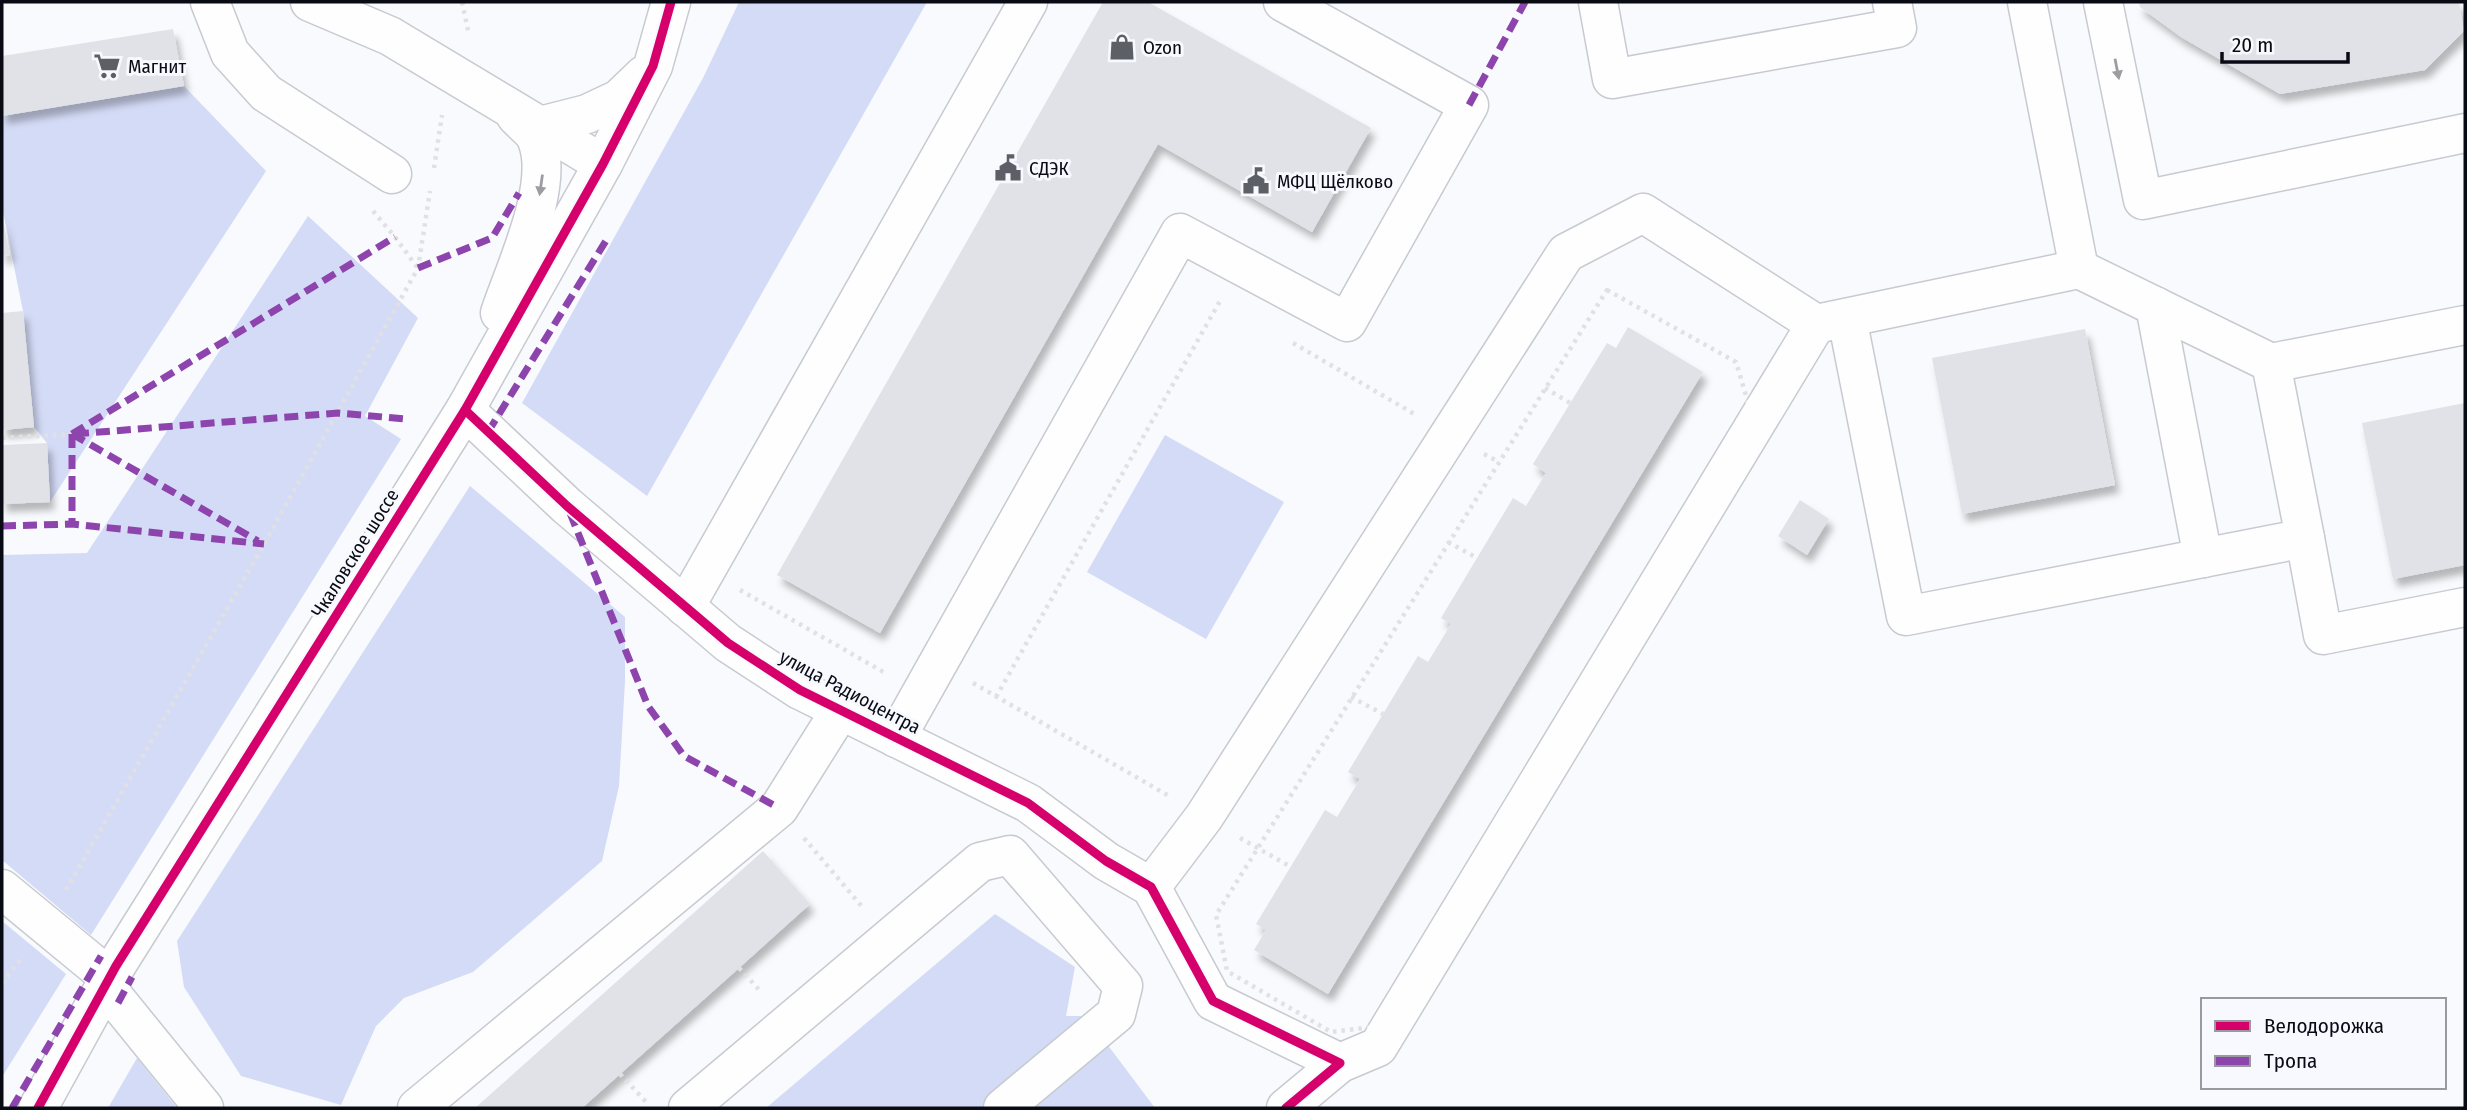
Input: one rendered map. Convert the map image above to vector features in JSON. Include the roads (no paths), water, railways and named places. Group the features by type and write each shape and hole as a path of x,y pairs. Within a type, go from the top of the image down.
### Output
{"street":[{"path":"210,2 230,53 266,93 392,174"},
{"path":"310,2 390,36 603,164"},
{"name":"Чкаловское шоссе","path":"38,1108 107,982 465,410 603,164 653,66 671,2"},
{"path":"685,607 1028,2"},
{"path":"896,738 1180,233 1347,323 1469,105 1283,2"},
{"path":"1598,2 1612,79 1897,28 1892,2"},
{"path":"2026,2 2079,269"},
{"path":"2104,2 2143,200 2465,133"},
{"path":"540,126 586,114 620,99 653,66"},
{"path":"465,410 538,202 543,168 537,138 506,105"},
{"path":"1340,1063 1213,1001 1151,887 1204,817 1566,253 1643,213 1832,321 2079,269 2271,363 2465,325"},
{"path":"2155,306 2203,558"},
{"path":"1832,321 1906,616 2305,538"},
{"path":"1286,1108 1340,1063 1378,1047 1832,321"},
{"path":"2271,363 2323,635 2465,607"},
{"name":"улица Радиоцентра","path":"465,410 567,506 728,643 800,690 1028,803 1106,861 1151,887"},
{"path":"417,1108 779,808 840,711"},
{"path":"688,1108 980,862 1010,855 1123,986 1116,1014 1003,1108"},
{"path":"2,889 107,982 204,1108"}],"place":[{"name":"Ozon","path":"1122,47"},
{"name":"Магнит","path":"107,66"},
{"name":"СДЭК","path":"1008,168"},
{"name":"МФЦ Щёлково","path":"1256,181"}]}
